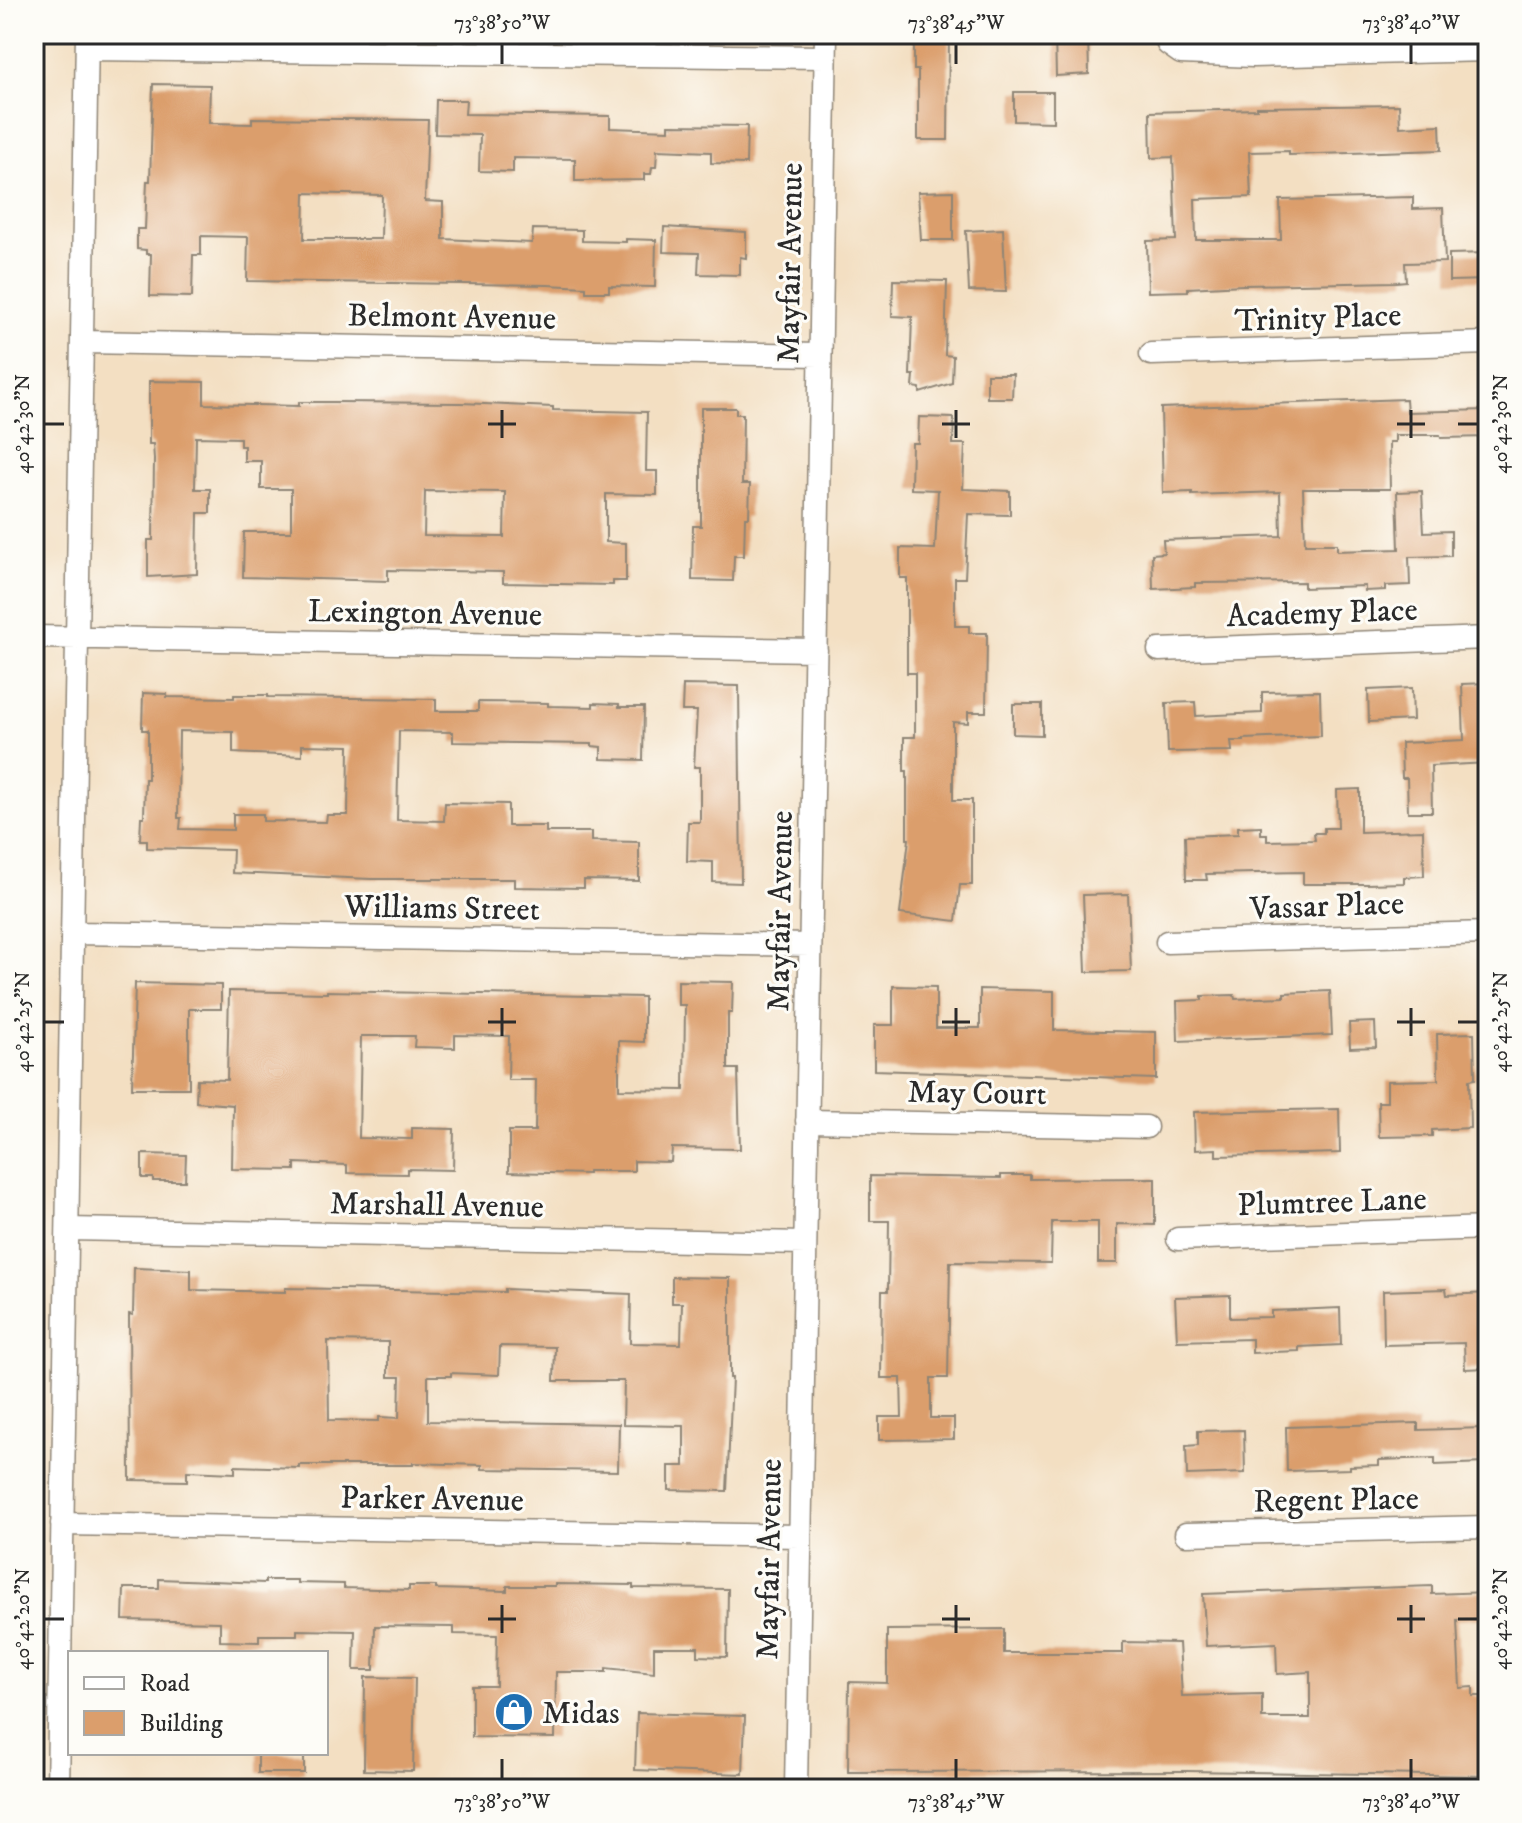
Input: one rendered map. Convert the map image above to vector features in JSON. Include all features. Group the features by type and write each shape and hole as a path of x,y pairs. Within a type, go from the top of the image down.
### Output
{"street":[{"name":"Mayfair Avenue","path":"796,1789 826,34"},
{"path":"1164,34 1168,44 1181,53 1253,56 1488,50"},
{"path":"58,1789 87,41 825,57"},
{"name":"Belmont Avenue","path":"83,342 819,355"},
{"name":"Trinity Place","path":"1151,354 1488,343"},
{"name":"Lexington Avenue","path":"34,637 816,650"},
{"name":"Academy Place","path":"1159,650 1488,638"},
{"name":"Williams Street","path":"74,933 810,945"},
{"name":"Vassar Place","path":"1167,942 1488,933"},
{"name":"May Court","path":"807,1121 1146,1127"},
{"name":"Plumtree Lane","path":"1178,1239 1488,1228"},
{"name":"Marshall Avenue","path":"68,1229 805,1243"},
{"name":"Parker Avenue","path":"62,1524 800,1536"},
{"name":"Regent Place","path":"1186,1534 1488,1527"}],"building":[{"path":"914,34 949,34 948,140 918,140 918,70 914,70"},
{"path":"1055,34 1088,34 1089,74 1056,76"},
{"path":"153,84 210,85 209,123 252,124 252,118 428,120 425,201 443,202 443,239 532,243 533,229 582,230 582,241 656,240 655,287 609,286 609,292 586,292 586,287 547,285 247,281 248,237 201,236 201,255 193,255 192,297 150,296 151,254 137,249 137,229 145,229 147,181 150,181","holes":["305,193 382,195 381,239 304,239"]},
{"path":"1014,92 1053,92 1053,122 1014,121"},
{"path":"436,100 466,100 465,114 610,116 610,128 669,130 669,125 747,126 746,164 711,163 711,152 657,150 656,167 652,167 651,174 644,174 644,180 575,181 575,159 513,158 513,172 479,171 480,135 435,134"},
{"path":"1399,105 1400,127 1440,125 1441,150 1289,155 1289,151 1249,152 1251,197 1195,199 1196,240 1281,240 1280,200 1413,197 1413,209 1443,208 1445,262 1405,263 1406,281 1243,285 1148,292 1147,241 1176,240 1173,157 1151,158 1150,112"},
{"path":"953,191 953,240 921,240 918,192"},
{"path":"664,227 746,232 746,258 740,257 740,275 698,274 699,253 663,252"},
{"path":"1003,229 1006,292 969,291 966,231"},
{"path":"1488,253 1488,280 1449,281 1449,254"},
{"path":"893,280 947,281 945,355 953,356 952,383 920,393 920,388 913,387 914,375 910,375 912,317 892,316"},
{"path":"987,374 1013,374 1012,398 987,398"},
{"path":"149,381 204,382 204,404 461,403 553,407 553,410 647,412 646,471 657,471 657,495 606,494 606,542 626,543 626,581 613,581 613,585 503,583 503,572 388,570 388,581 243,577 244,532 291,532 291,489 261,489 261,461 244,461 244,446 240,446 240,438 196,437 195,489 210,489 210,513 198,513 197,574 148,577 148,540 153,540 154,459 153,444 149,444","holes":["425,491 505,492 504,537 424,536"]},
{"path":"1406,399 1407,412 1488,410 1488,437 1395,435 1395,442 1389,442 1390,489 1303,489 1305,544 1337,544 1337,551 1399,549 1397,492 1422,491 1424,532 1451,531 1451,556 1409,557 1410,585 1385,586 1385,590 1365,591 1365,586 1304,588 1304,582 1195,583 1195,587 1153,589 1152,554 1164,553 1163,540 1281,536 1280,492 1163,493 1161,408"},
{"path":"701,408 736,408 736,414 743,414 742,484 750,484 749,517 745,517 744,556 734,556 733,581 692,580 693,526 701,526"},
{"path":"919,417 954,418 953,444 965,444 963,489 1010,491 1010,515 968,514 965,578 955,578 955,626 969,626 969,633 987,633 986,712 968,712 968,723 953,722 953,800 972,800 972,885 960,885 956,921 900,914 909,839 904,737 915,737 915,673 907,673 907,578 900,578 900,548 935,549 938,490 911,489 912,443 918,443"},
{"path":"1488,683 1488,763 1431,766 1432,812 1408,812 1407,778 1402,778 1401,743 1464,740 1462,684"},
{"path":"683,685 739,686 741,883 713,882 713,862 687,861 688,822 700,822 700,767 694,767 697,711 682,711"},
{"path":"1412,688 1413,720 1369,722 1368,690"},
{"path":"1320,691 1321,736 1231,741 1232,751 1168,752 1166,703 1195,702 1196,716 1262,713 1262,692"},
{"path":"143,693 167,694 167,697 268,695 436,699 436,711 478,711 478,702 593,707 593,703 644,707 643,760 601,759 601,747 592,744 453,742 453,732 399,731 397,820 444,821 445,803 508,804 508,826 546,826 546,832 591,832 591,841 639,842 639,881 584,880 584,888 514,887 514,879 371,879 232,873 233,850 147,848 147,840 140,840 145,779 148,779 148,730 142,730","holes":["179,731 233,732 233,753 302,756 302,745 349,746 348,815 327,815 326,822 263,821 263,814 233,814 233,830 180,829"]},
{"path":"1013,704 1042,704 1042,735 1013,734"},
{"path":"1360,789 1360,832 1423,830 1424,876 1404,877 1404,883 1366,884 1303,884 1303,872 1206,874 1207,880 1186,880 1185,836 1238,834 1238,827 1261,826 1261,834 1267,834 1267,841 1315,840 1314,833 1324,833 1324,828 1338,828 1337,790"},
{"path":"1128,894 1131,971 1086,972 1083,895"},
{"path":"678,981 733,982 732,1013 728,1013 728,1069 738,1069 740,1149 672,1148 671,1162 634,1161 634,1171 588,1171 588,1174 509,1172 509,1131 535,1131 536,1080 508,1080 509,1036 455,1035 455,1048 414,1047 415,1036 361,1036 359,1138 412,1139 412,1128 454,1129 453,1170 407,1169 407,1174 347,1173 347,1165 295,1163 295,1170 232,1169 233,1105 196,1102 197,1079 227,1080 229,991 644,997 644,1042 619,1041 619,1089 684,1090 685,1005 678,1005"},
{"path":"135,983 221,985 221,1009 189,1009 189,1088 132,1088"},
{"path":"893,986 936,987 936,1028 980,1028 980,989 1054,991 1054,1030 1156,1032 1156,1079 874,1070 874,1025 893,1025"},
{"path":"1330,991 1332,1035 1178,1041 1177,1001 1202,1000 1202,996 1234,995 1235,999"},
{"path":"1375,1022 1376,1047 1350,1048 1349,1023"},
{"path":"1474,1033 1475,1079 1469,1080 1470,1128 1432,1130 1432,1136 1379,1137 1378,1102 1387,1102 1387,1081 1438,1080 1437,1034"},
{"path":"1339,1109 1340,1153 1216,1156 1216,1149 1195,1150 1194,1112"},
{"path":"142,1154 186,1155 185,1181 142,1178"},
{"path":"1001,1175 1030,1175 1030,1179 1155,1178 1155,1225 1117,1224 1117,1263 1098,1263 1098,1222 1052,1222 1051,1263 950,1262 948,1378 931,1378 931,1418 954,1418 954,1439 879,1440 879,1417 902,1417 901,1378 881,1378 882,1291 888,1291 889,1221 870,1221 870,1176 1001,1178"},
{"path":"134,1268 191,1270 191,1290 285,1292 285,1288 505,1292 505,1289 631,1294 630,1343 681,1344 682,1303 672,1303 672,1277 730,1278 732,1378 727,1491 669,1490 669,1466 684,1466 684,1426 623,1425 624,1381 554,1381 555,1347 500,1346 499,1375 451,1373 451,1376 428,1376 428,1421 619,1424 618,1471 482,1469 482,1465 413,1463 299,1465 299,1468 235,1466 235,1473 187,1471 187,1481 130,1480 129,1314 133,1315","holes":["328,1341 388,1342 388,1377 400,1377 399,1418 379,1417 379,1421 329,1420"]},
{"path":"1446,1289 1447,1295 1488,1293 1488,1368 1465,1369 1464,1343 1384,1345 1383,1291"},
{"path":"1230,1295 1230,1318 1271,1317 1271,1311 1340,1308 1341,1345 1252,1353 1252,1339 1177,1341 1175,1297"},
{"path":"1418,1423 1418,1430 1483,1428 1484,1463 1435,1465 1435,1458 1379,1460 1379,1465 1350,1466 1350,1469 1287,1471 1286,1427"},
{"path":"1244,1430 1245,1473 1187,1475 1186,1446 1198,1445 1198,1431"},
{"path":"159,1579 265,1583 265,1580 297,1580 297,1583 344,1584 344,1588 409,1590 409,1586 436,1586 436,1589 507,1591 507,1586 555,1584 728,1589 727,1657 698,1656 698,1647 654,1647 654,1673 606,1668 606,1672 556,1672 555,1738 472,1737 472,1686 496,1686 497,1635 454,1634 454,1627 375,1626 374,1670 354,1670 355,1631 297,1630 297,1635 259,1635 259,1642 220,1641 220,1622 123,1620 124,1588 159,1588"},
{"path":"1432,1586 1432,1594 1488,1592 1488,1618 1457,1620 1460,1688 1473,1687 1473,1696 1488,1696 1488,1776 1186,1771 848,1772 849,1682 887,1683 887,1630 1004,1629 1004,1653 1123,1653 1123,1642 1179,1643 1182,1696 1262,1694 1262,1718 1310,1718 1310,1672 1277,1674 1276,1643 1206,1646 1203,1594"},
{"path":"365,1677 415,1678 413,1771 364,1770"},
{"path":"637,1713 745,1716 743,1774 635,1770"},
{"path":"258,1755 304,1755 304,1773 258,1773"}],"place":[{"name":"Midas","path":"514,1712"}]}
